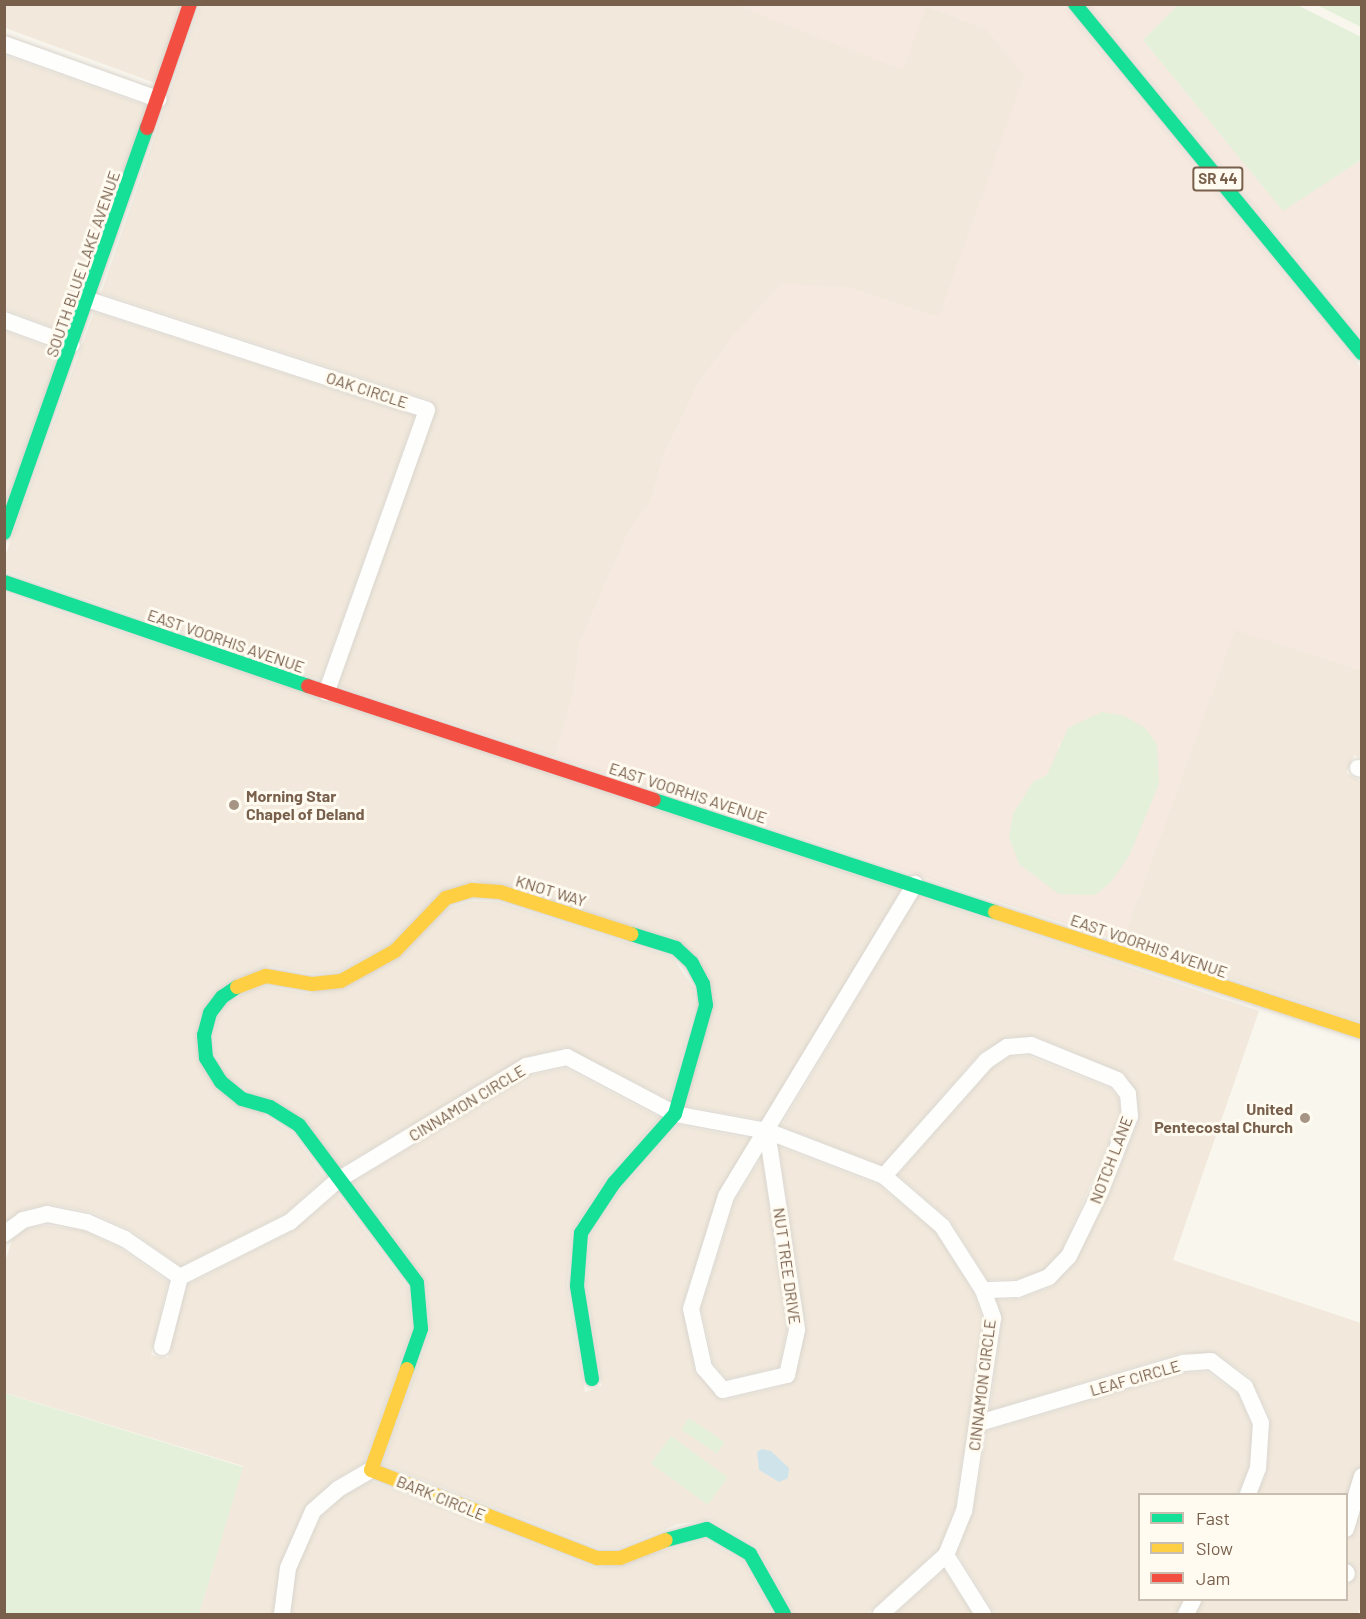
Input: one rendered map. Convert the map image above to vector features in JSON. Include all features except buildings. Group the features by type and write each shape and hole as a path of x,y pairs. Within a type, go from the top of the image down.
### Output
{"street":[{"name":"SOUTH BLUE LAKE AVENUE","path":"4,533 89,300 190,4"},
{"name":"SR 44","path":"1075,4 1362,353"},
{"path":"4,44 158,99"},
{"name":"OAK CIRCLE","path":"89,300 427,410 326,693"},
{"path":"4,320 72,345"},
{"name":"EAST VOORHIS AVENUE","path":"4,582 326,693 1362,1032"},
{"name":"NUT TREE DRIVE","path":"767,1131 797,1330 787,1375 723,1390 704,1368 691,1309 726,1196 915,884"},
{"name":"KNOT WAY","path":"338,1180 299,1125 270,1107 242,1099 220,1082 206,1058 204,1035 210,1013 222,997 245,981 266,976 312,984 341,981 395,951 446,898 472,890 500,892 676,948 692,963 703,984 706,1005 675,1114 614,1183 581,1233 577,1286 592,1379"},
{"name":"NOTCH LANE","path":"884,1176 986,1061 1007,1047 1031,1045 1117,1080 1128,1094 1131,1116 1069,1257 1049,1277 1017,1289 983,1290"},
{"name":"CINNAMON CIRCLE","path":"180,1277 290,1222 338,1180 526,1066 567,1057 675,1114 767,1131 884,1176 942,1226 983,1290 993,1318 964,1511 946,1555"},
{"path":"282,1614 288,1568 313,1511 338,1489 371,1470 421,1329 417,1283 338,1180"},
{"path":"4,1234 23,1220 47,1214 87,1222 125,1239 180,1277 162,1347"},
{"name":"LEAF CIRCLE","path":"979,1423 1183,1363 1211,1361 1245,1387 1262,1423 1258,1468 1248,1493"},
{"name":"BARK CIRCLE","path":"371,1470 433,1491 448,1503 597,1558 620,1558 680,1534 707,1529 750,1554 783,1614"},
{"path":"1348,1525 1362,1476"},
{"path":"881,1614 946,1555 983,1614"}],"shaded area":[{"path":"4,5 181,5 155,83 5,28"},
{"path":"200,5 735,5 768,15 926,6 987,29 1025,76 939,318 847,287 735,334 698,384 664,455 651,501 628,533 580,642 573,695 555,757 338,686 435,413 430,400 101,293"},
{"path":"735,5 1063,5 1361,368 1361,670 1235,630 1122,942 555,757 573,695 580,642 628,533 651,501 664,455 698,384 735,334 781,284 847,287 939,318 1024,76 987,29 926,6 903,70","holes":["1060,740 1060,894 1033,782 1047,775 1058,755"]},
{"path":"1088,5 1179,5 1143,40 1283,210 1361,160 1361,337"},
{"path":"4,55 147,106 67,333 5,309"},
{"path":"94,312 415,416 321,680 5,571 4,559"},
{"path":"5,331 60,352 5,506"},
{"path":"4,593 901,890 763,1120 686,1106 700,958 473,880 391,944 339,972 314,974 268,966 195,1036 266,1117 292,1133 325,1178 286,1213 181,1266 130,1230 91,1212 49,1204 22,1210 5,1222"},
{"path":"1235,629 1361,670 1361,758 1354,755 1346,773 1361,781 1361,1022 1122,942"},
{"path":"918,896 1259,1011 1173,1260 1361,1323 1362,1604 1358,1614 1195,1614 1202,1601 1348,1601 1348,1493 1257,1493 1267,1472 1270,1418 1251,1378 1216,1353 1181,1353 990,1410 1002,1318 997,1300 1020,1299 1051,1287 1075,1263 1109,1195 1139,1120 1137,1092 1124,1073 1035,1036 1007,1037 979,1054 882,1165 781,1126"},
{"path":"472,901 498,902 672,957 694,988 696,1005 670,1100 566,1047 525,1057 341,1167 228,1075 215,1054 214,1035 218,1017 228,1004 248,991 265,986 310,994 450,907"},
{"path":"1029,1056 1111,1089 1119,1099 1121,1116 1062,1250 1045,1269 1017,1279 988,1280 950,1220 898,1175 991,1069 1009,1057"},
{"path":"565,1068 660,1118 607,1177 572,1232 567,1286 585,1392 602,1386 586,1284 590,1236 620,1190 678,1125 752,1139 718,1194 682,1306 695,1371 717,1397 724,1400 788,1385 796,1377 806,1327 779,1147 879,1185 936,1233 974,1294 983,1320 955,1508 939,1549 867,1614 794,1614 757,1547 711,1520 678,1524 619,1548 599,1548 383,1464 430,1332 426,1282 353,1182 528,1076"},
{"path":"762,1157 787,1330 779,1367 727,1379 713,1363 701,1308 735,1200"},
{"path":"337,1194 408,1288 412,1329 364,1463 334,1480 305,1507 280,1564 273,1614 199,1614 243,1466 5,1393 5,1262 12,1240 26,1229 47,1225 84,1231 120,1248 168,1282 151,1355 168,1358 187,1285 293,1231"},
{"path":"1207,1372 1238,1394 1252,1426 1249,1466 1238,1493 1138,1493 1138,1601 1182,1601 1176,1614 995,1614 957,1553 973,1512 987,1431 1184,1373"},
{"path":"762,1449 771,1451 789,1468 788,1478 779,1482 759,1470 757,1452"},
{"path":"371,1481 596,1568 705,1540 743,1561 773,1614 291,1614 296,1570 321,1517 342,1497"},
{"path":"944,1570 972,1614 895,1614"}],"green space":[{"path":"1179,4 1297,5 1361,37 1361,160 1283,211 1143,40"},
{"path":"1317,5 1361,5 1361,27"},
{"path":"1102,712 1124,716 1144,727 1157,744 1159,784 1129,856 1111,882 1095,895 1059,894 1019,864 1009,837 1013,814 1033,782 1047,775 1068,728"},
{"path":"4,1393 243,1467 199,1614 5,1614"},
{"path":"689,1418 725,1442 717,1454 681,1430"},
{"path":"671,1436 728,1477 708,1505 651,1464"}],"traffic: fast":[{"path":"1075,4 1362,353"},
{"path":"4,533 147,128"},
{"path":"4,582 308,686"},
{"path":"654,800 995,912"},
{"path":"592,1379 577,1286 581,1233 614,1183 675,1114 706,1005 703,984 692,963 676,948 631,934"},
{"path":"237,987 222,997 210,1013 204,1035 206,1058 221,1082 242,1099 270,1107 299,1125 417,1283 421,1329 407,1369"},
{"path":"666,1540 707,1529 750,1554 784,1614"}],"traffic: slow":[{"path":"237,987 266,976 312,984 341,981 395,951 446,898 472,890 500,892 631,934"},
{"path":"995,912 1362,1032"},
{"path":"407,1369 371,1470 597,1558 620,1558 666,1540"}],"traffic: jam":[{"path":"147,128 190,4"},
{"path":"308,686 654,800"}],"place":[{"name":"Morning Star Chapel of Deland","path":"234,805"},
{"name":"United Pentecostal Church","path":"1305,1118"}]}
